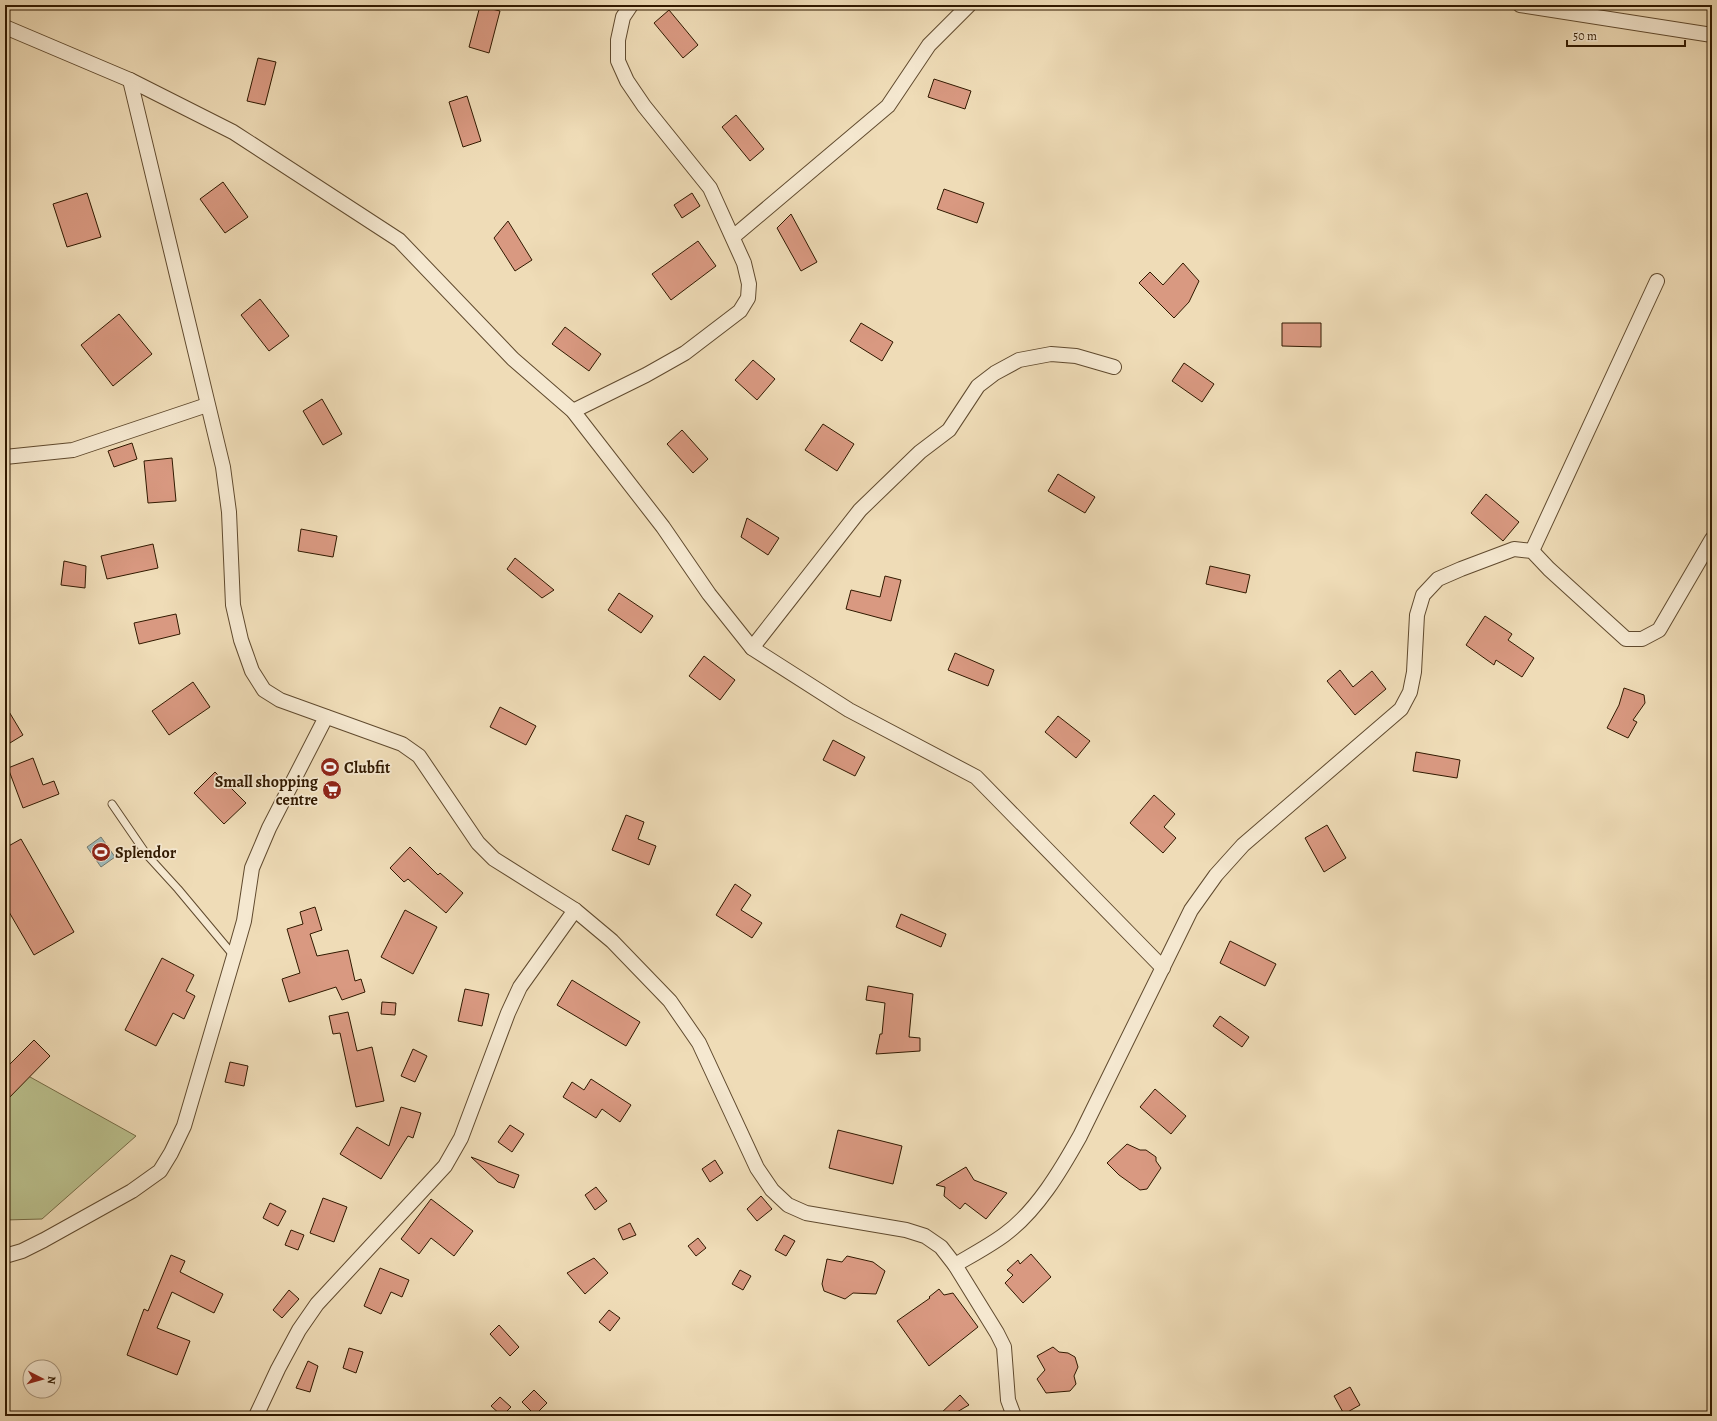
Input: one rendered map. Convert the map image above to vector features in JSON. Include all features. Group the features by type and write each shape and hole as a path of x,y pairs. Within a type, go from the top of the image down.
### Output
{"street":[{"path":"573,411 646,375 685,353 740,311 748,298 749,284 744,263 710,188 644,106 627,81 618,61 618,40 623,17 631,5"},
{"path":"733,237 888,106 929,45 969,5"},
{"path":"1520,5 1712,35"},
{"path":"5,27 130,80 233,132 399,240 513,359 573,411 663,527 709,594 752,648 849,710 976,777 1163,968"},
{"path":"130,80 207,405 215,431 224,474 229,512 233,605 241,640 252,671 264,690 280,700 402,744 419,756 478,843 494,859 575,910 617,946 670,1001 686,1021 699,1043 757,1168 772,1190 788,1205 806,1213 906,1230 925,1236 941,1247 955,1265 1004,1347 1008,1400 1014,1416"},
{"path":"1532,551 1657,282"},
{"path":"752,648 860,510 920,452 949,430 978,386 995,373 1019,360 1051,354 1076,356 1114,367"},
{"path":"5,457 73,450 207,405"},
{"path":"955,1265 1006,1234 1039,1200 1060,1171 1080,1136 1191,910 1216,875 1243,845 1401,709 1410,692 1414,672 1417,615 1423,595 1438,579 1514,549 1532,551 1549,569 1626,639 1642,639 1659,630 1712,538"},
{"path":"5,1256 22,1251 132,1191 160,1171 171,1153 184,1126 244,921 252,868 259,849 326,716"},
{"path":"256,1416 278,1369 299,1330 317,1304 445,1166 461,1138 508,1014 520,987 575,910"}],"lane":[{"path":"112,804 147,855 178,889 234,956"}],"green space":[{"path":"5,1063 136,1136 42,1219 5,1220"}],"water":[{"name":"Splendor","path":"101,837 115,857 101,867 87,847"}],"building":[{"path":"480,6 500,11 489,53 469,47"},
{"path":"669,10 698,45 683,58 654,23"},
{"path":"258,58 276,62 265,105 247,101"},
{"path":"934,79 971,91 965,109 928,97"},
{"path":"467,96 481,141 463,147 449,102"},
{"path":"736,115 764,149 750,161 722,127"},
{"path":"223,182 248,217 225,233 200,199"},
{"path":"944,189 984,203 977,223 937,209"},
{"path":"87,193 101,237 67,247 53,204"},
{"path":"692,193 700,206 682,218 674,205"},
{"path":"791,214 817,262 801,271 777,228"},
{"path":"508,221 532,260 515,271 494,238"},
{"path":"698,241 716,266 671,300 652,274"},
{"path":"1183,263 1199,281 1189,302 1174,318 1139,283 1150,272 1163,285"},
{"path":"260,299 289,336 269,351 241,315"},
{"path":"119,314 152,354 113,386 81,345"},
{"path":"861,323 893,342 882,361 850,341"},
{"path":"1282,323 1321,323 1321,347 1282,346"},
{"path":"565,327 601,354 589,371 552,344"},
{"path":"753,360 775,379 757,400 735,380"},
{"path":"1184,363 1214,384 1202,402 1172,381"},
{"path":"322,399 342,434 323,445 303,411"},
{"path":"823,424 854,444 837,471 805,450"},
{"path":"682,430 708,459 693,473 667,444"},
{"path":"132,443 137,459 114,467 108,451"},
{"path":"172,458 176,501 148,503 144,461"},
{"path":"1058,474 1095,497 1085,513 1048,491"},
{"path":"1486,494 1519,522 1503,541 1471,513"},
{"path":"747,518 779,538 768,555 741,537"},
{"path":"301,529 337,536 333,557 298,551"},
{"path":"153,544 158,568 107,579 101,556"},
{"path":"515,558 554,590 542,598 507,569"},
{"path":"64,561 86,566 85,588 61,585"},
{"path":"1210,566 1250,575 1246,593 1206,584"},
{"path":"885,576 901,580 891,621 846,609 851,590 880,597"},
{"path":"619,593 653,616 641,633 608,610"},
{"path":"176,614 180,634 139,644 134,623"},
{"path":"1485,616 1512,634 1508,640 1534,658 1522,677 1496,660 1494,665 1466,645"},
{"path":"955,653 994,670 988,686 948,670"},
{"path":"704,656 735,680 720,700 689,676"},
{"path":"1340,670 1353,687 1372,671 1386,689 1355,715 1327,681"},
{"path":"193,682 210,707 169,735 152,711"},
{"path":"1624,688 1644,695 1645,703 1633,720 1637,722 1628,738 1607,728 1619,705"},
{"path":"5,705 23,735 5,746"},
{"path":"500,707 536,726 526,745 490,727"},
{"path":"1058,716 1090,741 1076,758 1045,732"},
{"path":"833,740 865,757 855,776 823,760"},
{"path":"1416,752 1460,760 1457,778 1413,771"},
{"path":"33,758 43,785 54,781 59,794 23,808 8,768"},
{"path":"215,772 246,803 224,824 194,793"},
{"path":"1154,795 1175,814 1164,827 1176,838 1163,853 1130,823"},
{"path":"626,815 644,822 638,839 656,846 649,865 612,850"},
{"path":"1327,825 1346,858 1324,872 1305,838"},
{"path":"21,839 74,932 34,955 5,905 5,848"},
{"path":"410,847 438,875 440,873 463,893 446,913 408,879 404,882 390,868"},
{"path":"735,884 751,895 741,910 762,923 752,938 716,915"},
{"path":"315,907 322,930 310,934 317,956 348,950 355,981 361,979 365,992 342,1000 336,987 289,1002 282,979 300,973 287,929 303,924 300,912"},
{"path":"405,910 437,927 413,974 381,957"},
{"path":"901,914 946,934 941,947 896,927"},
{"path":"1230,941 1276,964 1265,986 1220,963"},
{"path":"162,958 194,975 186,991 195,996 184,1019 173,1013 156,1046 125,1030"},
{"path":"572,980 640,1022 626,1046 557,1005"},
{"path":"868,986 913,994 909,1037 920,1038 920,1051 876,1054 880,1034 882,1034 885,1003 866,1000"},
{"path":"465,989 489,994 482,1026 458,1021"},
{"path":"382,1002 396,1003 395,1015 381,1014"},
{"path":"348,1012 357,1051 372,1047 384,1101 356,1107 340,1033 333,1034 329,1016"},
{"path":"1220,1016 1249,1037 1242,1047 1213,1026"},
{"path":"34,1040 50,1056 5,1102 5,1069"},
{"path":"413,1049 427,1056 415,1082 401,1076"},
{"path":"230,1062 248,1066 244,1086 225,1082"},
{"path":"591,1079 631,1105 620,1122 602,1109 596,1118 563,1097 572,1082 584,1090"},
{"path":"1155,1089 1186,1116 1171,1134 1140,1107"},
{"path":"401,1107 421,1113 413,1138 408,1136 381,1179 340,1154 357,1127 389,1146"},
{"path":"510,1125 524,1134 512,1152 498,1142"},
{"path":"838,1130 902,1146 893,1184 829,1168"},
{"path":"1127,1144 1140,1150 1146,1150 1156,1157 1156,1161 1161,1168 1147,1189 1140,1190 1119,1175 1107,1163"},
{"path":"471,1157 519,1175 514,1188 498,1182"},
{"path":"715,1160 723,1173 710,1182 702,1169"},
{"path":"966,1167 974,1180 1007,1193 986,1219 965,1203 960,1209 944,1196 945,1187 936,1185"},
{"path":"596,1187 607,1201 595,1210 585,1195"},
{"path":"761,1196 772,1209 757,1221 747,1209"},
{"path":"323,1198 347,1207 334,1242 310,1233"},
{"path":"431,1199 473,1231 454,1256 431,1238 419,1254 401,1239"},
{"path":"270,1203 286,1211 278,1226 263,1218"},
{"path":"630,1223 636,1235 623,1240 618,1229"},
{"path":"291,1230 304,1235 298,1250 285,1245"},
{"path":"784,1235 795,1241 786,1256 775,1250"},
{"path":"698,1238 706,1248 696,1256 688,1246"},
{"path":"1031,1254 1051,1277 1023,1303 1005,1283 1013,1275 1007,1270 1018,1260 1020,1264"},
{"path":"171,1255 185,1261 180,1272 223,1294 214,1313 172,1292 157,1328 190,1341 177,1375 127,1355 144,1309 148,1311"},
{"path":"847,1256 873,1262 885,1271 876,1294 853,1293 845,1299 824,1291 822,1284 827,1259 842,1262"},
{"path":"594,1258 608,1273 585,1294 567,1273"},
{"path":"380,1268 409,1280 402,1297 391,1292 381,1314 364,1306"},
{"path":"740,1270 751,1276 743,1290 732,1284"},
{"path":"939,1289 944,1295 953,1293 978,1327 929,1366 897,1321 930,1298 929,1297"},
{"path":"289,1290 299,1299 282,1318 273,1310"},
{"path":"609,1310 620,1318 610,1331 599,1322"},
{"path":"499,1325 519,1347 510,1356 490,1334"},
{"path":"1053,1347 1059,1352 1068,1353 1075,1357 1078,1367 1074,1376 1076,1384 1070,1391 1046,1393 1037,1379 1045,1370 1037,1356"},
{"path":"349,1348 363,1352 356,1373 343,1368"},
{"path":"308,1361 318,1366 310,1392 296,1388"},
{"path":"1350,1387 1360,1405 1344,1414 1334,1396"},
{"path":"534,1390 547,1403 535,1415 522,1402"},
{"path":"960,1395 969,1405 950,1416 938,1416"},
{"path":"500,1397 511,1407 502,1416 491,1406"}],"place":[{"name":"Clubfit","path":"330,767"},
{"name":"Small shopping centre","path":"332,790"},
{"name":"Splendor","path":"101,852"}]}
